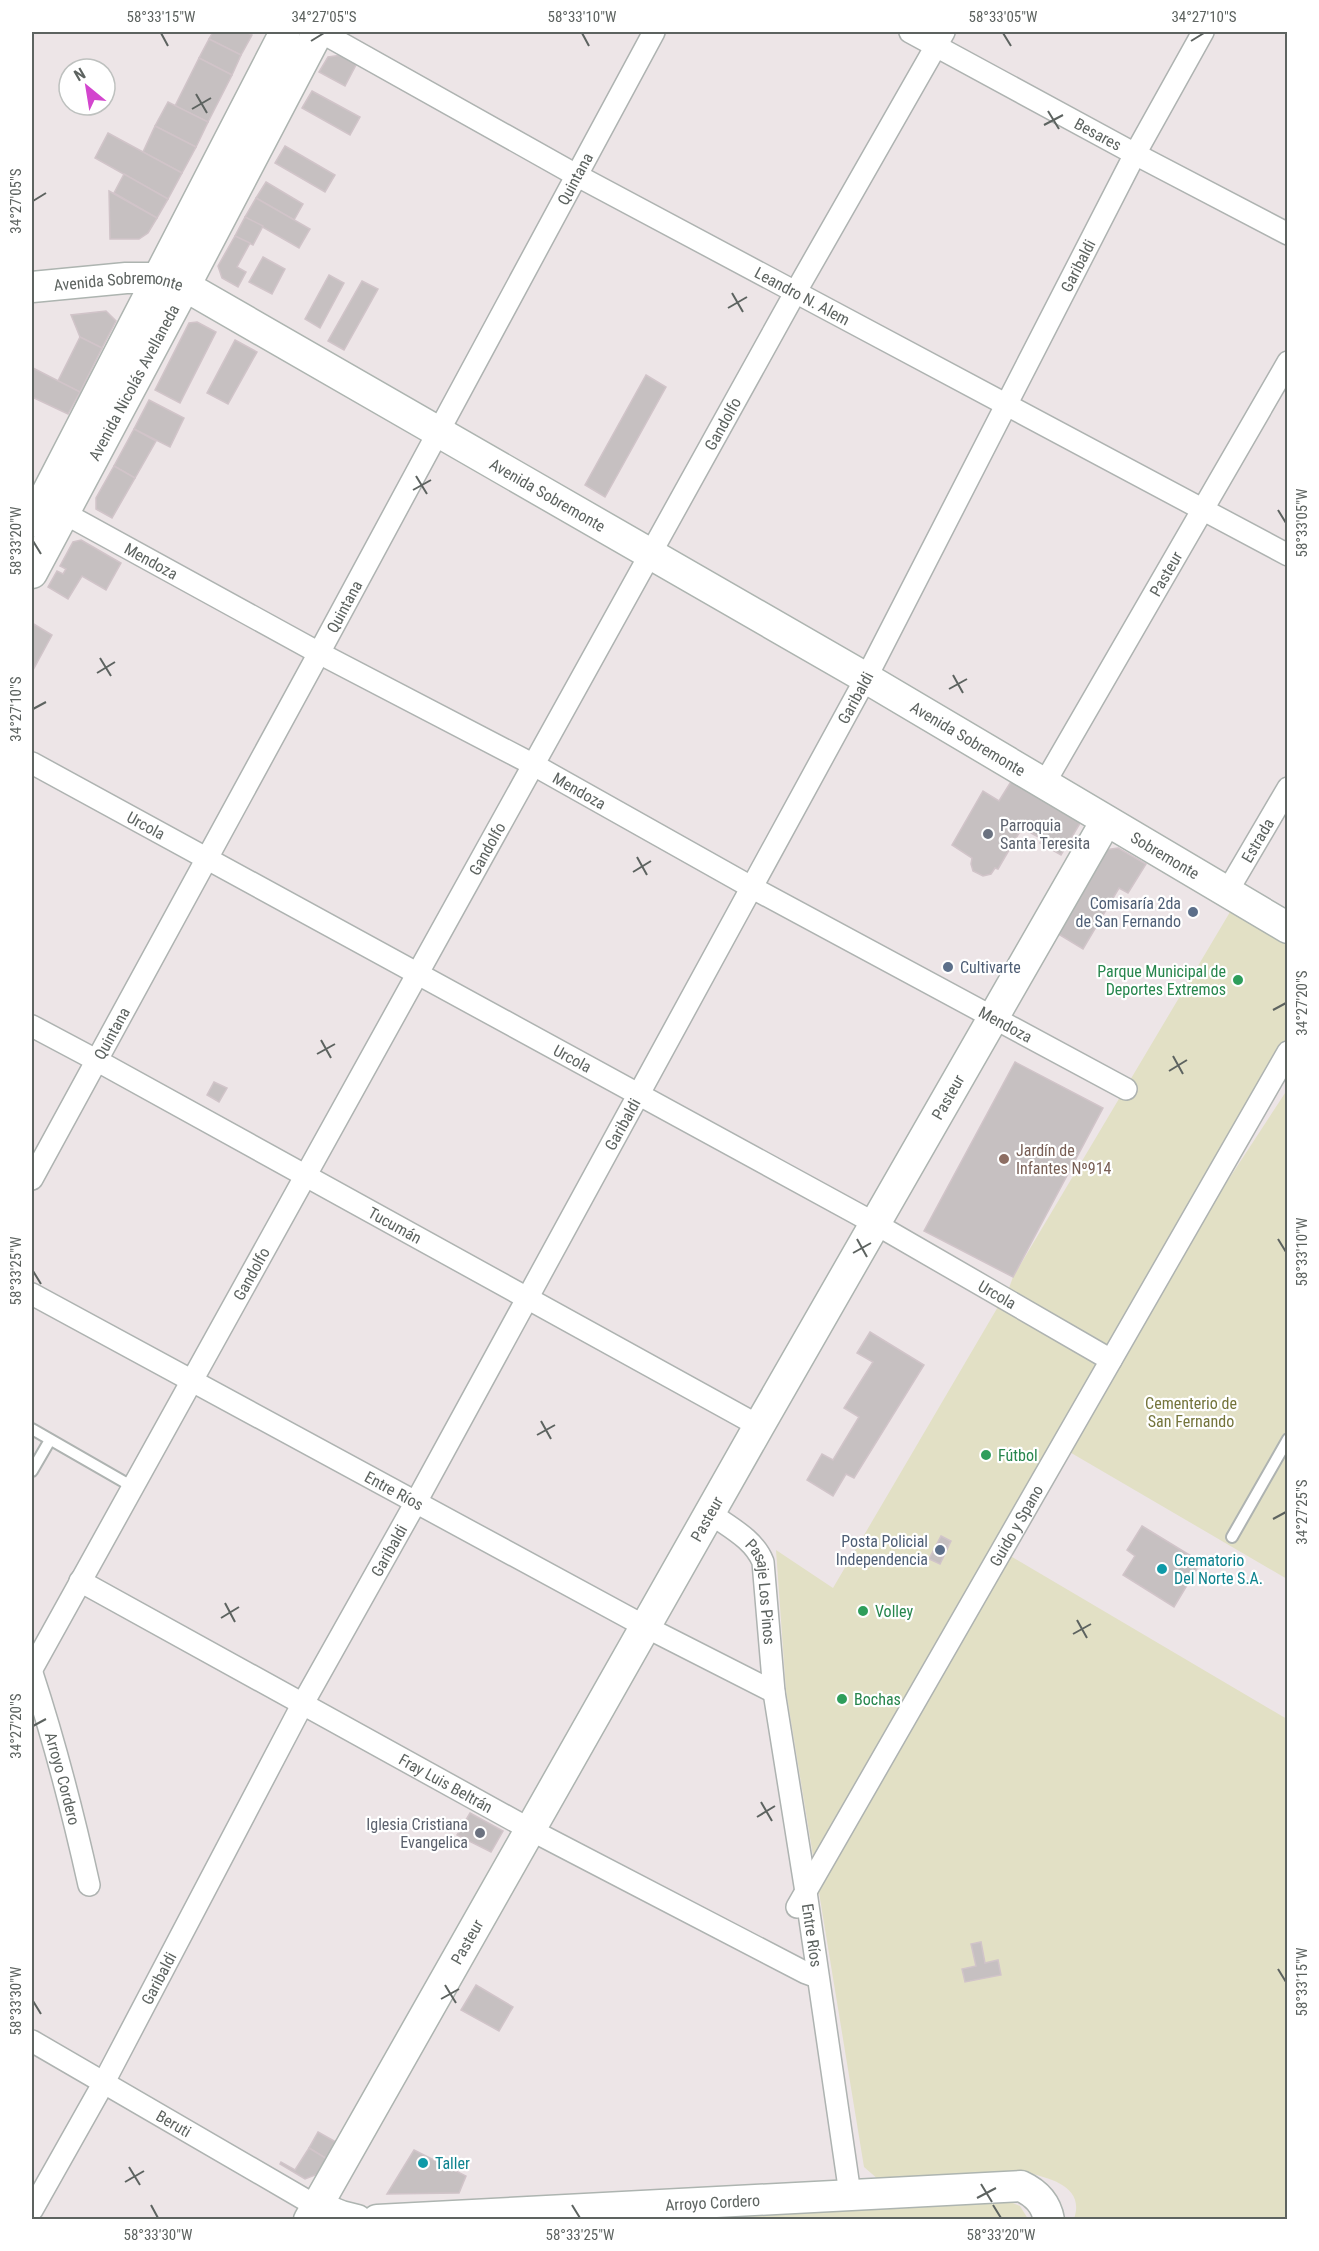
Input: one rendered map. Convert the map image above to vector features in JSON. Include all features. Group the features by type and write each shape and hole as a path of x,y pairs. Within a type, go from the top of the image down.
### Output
{"street":[{"name":"Avenida Nicolás Avellaneda","path":"172,282 285,32"},
{"name":"Avenida Nicolás Avellaneda","path":"32,573 42,508 320,32"},
{"name":"Leandro N. Alem","path":"320,32 576,175 1287,555"},
{"name":"Quintana","path":"32,1179 654,32"},
{"name":"Besares","path":"910,32 940,38 1135,154 1287,234"},
{"name":"Garibaldi","path":"32,2210 103,2084 302,1705 416,1502 866,678 1135,154 1203,32"},
{"name":"Gandolfo","path":"32,1671 795,293 940,38"},
{"name":"Avenida Sobremonte","path":"32,286 126,278 172,282 651,554 1044,784"},
{"name":"Pasteur","path":"1044,784 1287,362"},
{"name":"Mendoza","path":"42,508 534,765 751,887 1126,1089"},
{"name":"Urcola","path":"32,763 874,1223 1111,1360"},
{"name":"Sobremonte","path":"1044,784 1287,928"},
{"name":"Estrada","path":"1227,892 1287,788"},
{"name":"Pasteur","path":"313,2213 874,1223 1106,820"},
{"name":"Tucumán","path":"32,1026 759,1426"},
{"name":"Guido y Spano","path":"802,1899 1287,1052"},
{"name":"Entre Ríos","path":"32,1294 646,1627 767,1688 802,1899 846,2195"},
{"name":"Pasaje Los Pinos","path":"710,1513 753,1544 763,1562 767,1688"},
{"name":"Fray Luis Beltrán","path":"80,1581 531,1830 812,1975"},
{"name":"Arroyo Cordero","path":"32,1671 73,1813 89,1885"},
{"name":"Beruti","path":"32,2041 313,2213"},
{"name":"Arroyo Cordero","path":"377,2220 1021,2186 1029,2189 1046,2211"},
{"path":"313,2213 357,2220"}],"lane":[{"path":"32,1429 133,1487"},
{"path":"1232,1537 1287,1439"},
{"path":"32,1472 50,1440"}],"green space":[{"name":"Cementerio de San Fernando","path":"1233,907 1287,939 1287,1052 1119,1347 1287,1090 1287,1579 1061,1447 1002,1551 1287,1719 1287,2219 1074,2219 1075,2199 1071,2192 1056,2182 1029,2173 879,2180 864,2167 786,1691 776,1550 833,1588 1009,1288 1013,1277"},
{"path":"1004,2199 1020,2206 1028,2219 609,2220"}],"building":[{"path":"213,32 246,32 252,35 241,55 209,39"},
{"path":"209,39 241,55 232,75 199,58"},
{"path":"342,55 357,63 345,86 319,72 328,57"},
{"path":"199,58 232,75 208,122 175,106"},
{"path":"312,91 360,117 350,135 302,108"},
{"path":"168,102 208,122 196,147 155,126"},
{"path":"155,126 196,147 182,173 143,152"},
{"path":"108,133 182,173 168,199 95,158"},
{"path":"285,146 335,175 325,192 275,163"},
{"path":"124,174 168,199 157,218 114,193"},
{"path":"266,182 303,204 294,220 256,198"},
{"path":"109,191 157,218 148,233 139,239 110,239"},
{"path":"256,198 310,229 299,248 245,217"},
{"path":"245,217 263,226 253,245 235,236"},
{"path":"235,236 250,243 237,267 246,272 238,287 222,278 218,266"},
{"path":"263,257 285,269 272,294 249,282"},
{"path":"329,275 344,283 320,328 305,319"},
{"path":"362,281 378,289 344,350 328,341"},
{"path":"106,311 116,321 102,348 80,337 71,315"},
{"path":"197,322 216,332 180,403 155,390 189,323"},
{"path":"80,337 102,348 80,392 58,381"},
{"path":"235,340 257,352 228,404 207,393"},
{"path":"33,368 80,392 68,414 32,397"},
{"path":"646,375 666,387 605,497 585,485"},
{"path":"149,400 184,418 170,447 134,429"},
{"path":"134,429 156,441 135,478 114,466"},
{"path":"114,466 135,478 112,518 96,509 96,498"},
{"path":"81,540 121,563 106,590 82,576 68,599 48,587 57,571 63,574 66,569 60,566 73,542"},
{"path":"32,623 52,635 32,672"},
{"name":"Parroquia Santa Teresita","path":"1012,780 1082,820 1061,855 1040,843 1042,839 1022,828 998,869 995,868 991,874 983,876 973,871 972,858 952,845 983,791 999,801"},
{"path":"1118,848 1146,864 1128,893 1119,888 1083,949 1055,932 1104,850"},
{"path":"1015,1062 1103,1108 1013,1277 924,1231"},
{"path":"214,1082 227,1088 219,1102 207,1095"},
{"path":"870,1332 924,1365 854,1478 846,1474 833,1496 807,1480 822,1454 833,1460 859,1417 844,1408 873,1362 857,1353"},
{"name":"Crematorio Del Norte S.A.","path":"1142,1526 1201,1562 1174,1607 1123,1575 1135,1556 1127,1550"},
{"name":"Posta Policial Independencia","path":"941,1536 951,1541 940,1564 929,1559"},
{"name":"Iglesia Cristiana Evangelica","path":"470,1813 503,1831 491,1852 457,1835"},
{"path":"981,1942 985,1963 998,1960 1001,1975 965,1982 962,1969 976,1966 971,1944"},
{"path":"476,1985 513,2007 499,2031 461,2010"},
{"path":"318,2132 336,2142 327,2159 309,2148"},
{"path":"309,2148 327,2159 318,2174 305,2179 280,2164 281,2162 295,2170"},
{"name":"Taller","path":"414,2150 466,2176 459,2193 387,2194"}],"place":[{"name":"Parroquia Santa Teresita","path":"988,834"},
{"name":"Comisaría 2da de San Fernando","path":"1193,912"},
{"name":"Cultivarte","path":"948,967"},
{"name":"Parque Municipal de Deportes Extremos","path":"1238,980"},
{"name":"Jardín de Infantes Nº914","path":"1004,1159"},
{"name":"Fútbol","path":"986,1455"},
{"name":"Posta Policial Independencia","path":"940,1550"},
{"name":"Crematorio Del Norte S.A.","path":"1162,1569"},
{"name":"Volley","path":"863,1611"},
{"name":"Bochas","path":"842,1699"},
{"name":"Iglesia Cristiana Evangelica","path":"480,1833"},
{"name":"Taller","path":"423,2163"}]}
